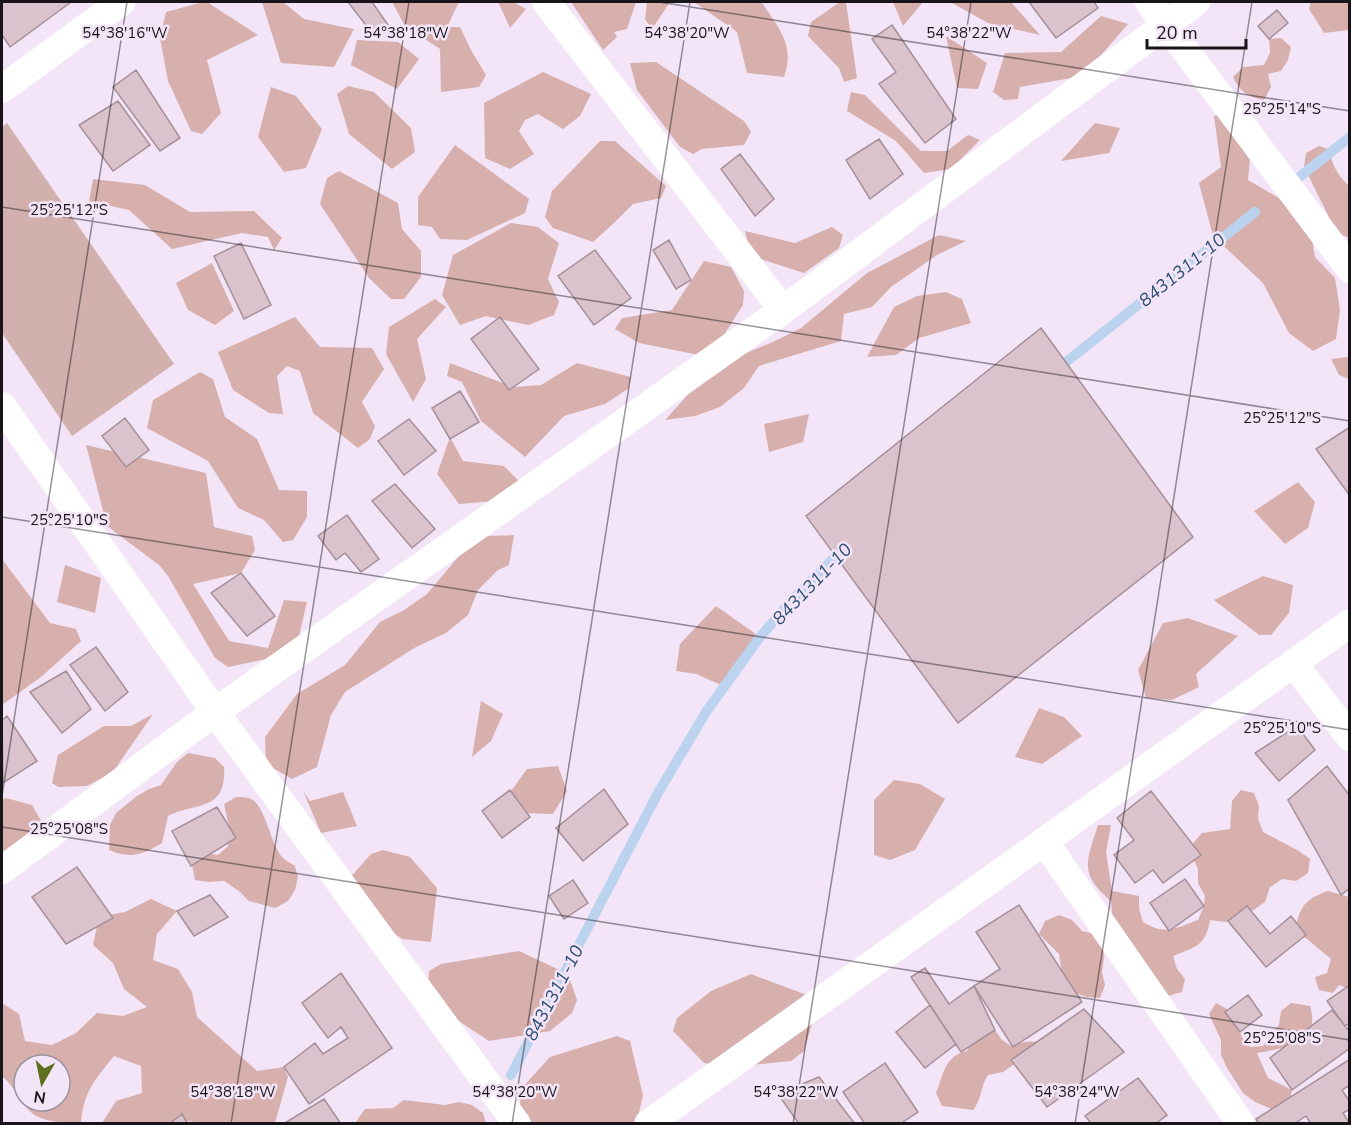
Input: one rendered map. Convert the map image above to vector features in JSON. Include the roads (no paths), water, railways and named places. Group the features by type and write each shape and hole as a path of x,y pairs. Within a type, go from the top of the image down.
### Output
{"street":[{"path":"2,89 121,2"},
{"path":"546,2 783,310"},
{"path":"2,870 215,711 783,310 1156,13 1196,2"},
{"path":"1156,13 1350,268"},
{"path":"2,406 215,711 517,1124"},
{"path":"648,1124 1350,623"},
{"path":"1293,663 1350,738"},
{"path":"1044,841 1228,1119"}],"waterway":[{"name":"8431311-10","path":"1298,178 1350,137"},
{"name":"8431311-10","path":"1056,370 1255,212"},
{"name":"8431311-10","path":"511,1075 658,793 706,712 760,637 790,602 844,548"}]}
